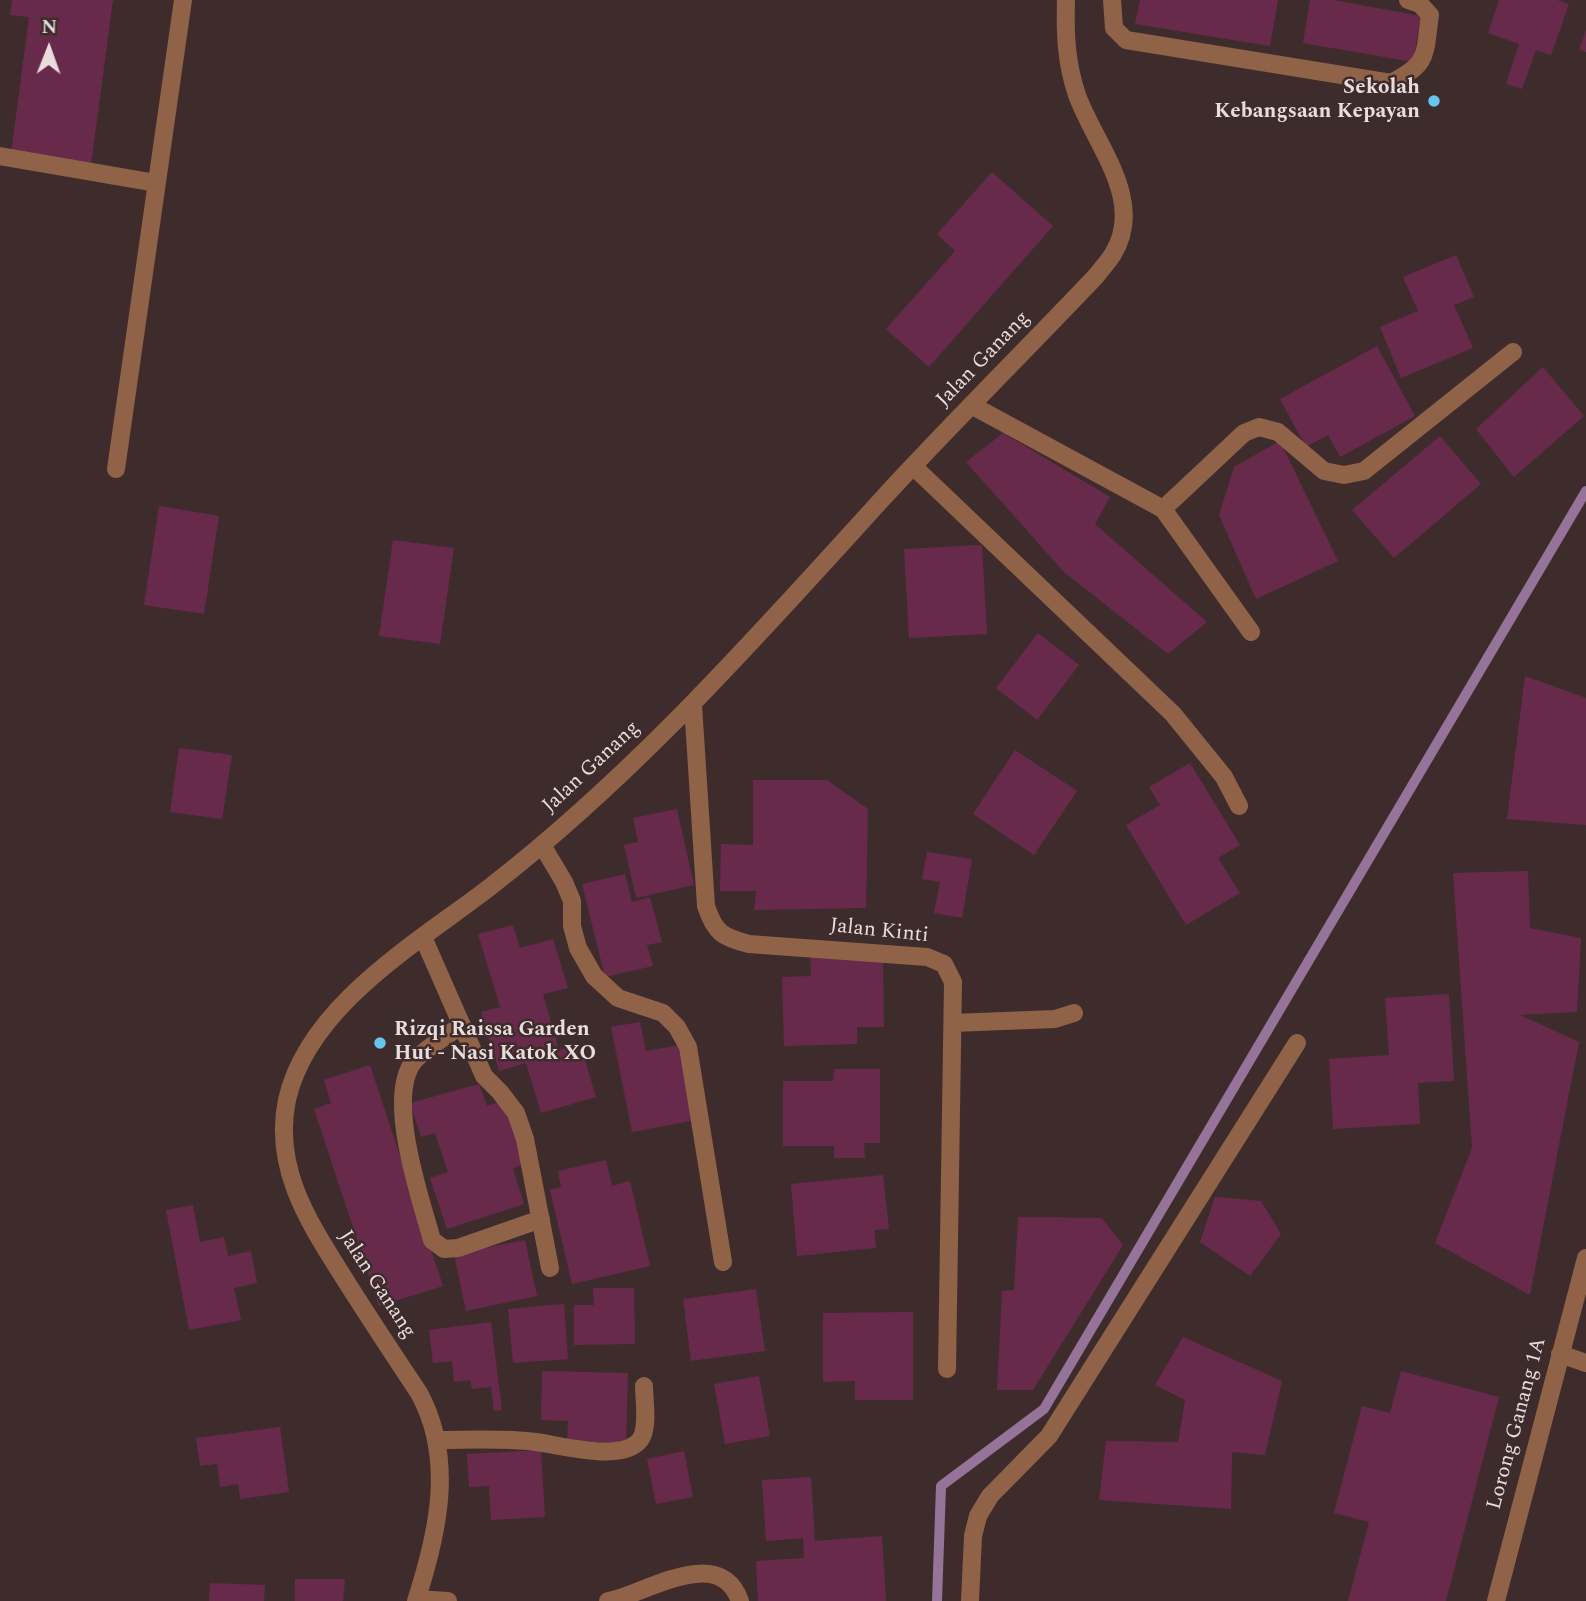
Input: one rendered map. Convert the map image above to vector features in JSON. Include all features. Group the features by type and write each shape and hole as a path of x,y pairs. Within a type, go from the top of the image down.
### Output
{"street":[{"path":"116,469 183,0"},
{"name":"Jalan Ganang","path":"417,1600 433,1544 440,1468 438,1440 431,1415 419,1393 302,1210 284,1148 288,1096 311,1045 330,1017 423,937 542,845 692,705 913,466 1097,275 1114,253 1125,214 1121,190 1077,96 1068,64 1066,0"},
{"path":"1112,0 1114,28 1126,40 1391,83 1413,72 1424,59 1430,15 1420,4 1408,0"},
{"path":"0,156 156,183"},
{"path":"1163,509 1244,433 1259,427 1278,432 1324,471 1344,475 1364,471 1513,352"},
{"path":"973,406 1163,509 1251,632"},
{"path":"913,466 1172,714 1224,777 1239,806"},
{"name":"Jalan Kinti","path":"692,705 705,892 712,924 726,938 750,944 927,957 944,964 953,982 947,1369"},
{"path":"542,845 565,882 572,901 572,926 578,947 594,976 618,998 663,1013 677,1027 688,1047 723,1262"},
{"path":"423,937 484,1076 516,1113 525,1139 550,1268"},
{"path":"953,1023 1055,1019 1074,1013"},
{"path":"462,1025 414,1061 404,1083 407,1150 432,1240 444,1249 458,1248 541,1219"},
{"path":"970,1601 973,1536 978,1516 990,1496 1049,1436 1297,1044"},
{"name":"Lorong Ganang 1A","path":"1496,1601 1586,1258"},
{"path":"1560,1354 1586,1363"},
{"path":"438,1440 536,1442 578,1451 630,1448 642,1438 645,1423 644,1386"},
{"path":"608,1601 691,1574 716,1576 736,1588 740,1601"},
{"path":"417,1600 448,1601"}],"building":[{"path":"12,0 113,0 91,165 11,154 29,17 10,15"},
{"path":"1140,0 1278,0 1270,46 1135,24"},
{"path":"1310,0 1333,0 1421,16 1413,62 1303,43"},
{"path":"1499,0 1557,0 1569,4 1551,55 1536,50 1522,89 1506,84 1519,44 1488,33"},
{"path":"1586,30 1586,52 1579,50"},
{"path":"992,172 1053,226 929,367 886,329 955,251 937,234"},
{"path":"1456,255 1474,297 1454,305 1473,348 1401,378 1380,327 1418,311 1403,277"},
{"path":"1377,346 1415,416 1340,457 1328,435 1306,447 1280,399"},
{"path":"1543,367 1584,416 1514,477 1476,429"},
{"path":"1003,433 1110,497 1095,524 1207,622 1168,654 1064,572 966,462"},
{"path":"1440,436 1481,484 1394,558 1352,510"},
{"path":"1280,441 1338,561 1256,599 1219,515 1234,467"},
{"path":"159,506 219,516 204,614 144,605"},
{"path":"393,540 454,548 440,644 379,636"},
{"path":"982,545 987,634 909,638 904,549"},
{"path":"1038,633 1079,665 1037,720 996,688"},
{"path":"1525,676 1586,698 1586,825 1507,819"},
{"path":"179,748 232,755 222,819 170,812"},
{"path":"1015,750 1077,791 1034,855 973,814"},
{"path":"1190,763 1240,845 1218,858 1240,893 1186,925 1126,825 1160,805 1149,787"},
{"path":"753,780 827,780 868,809 866,908 754,910 756,891 720,891 721,844 753,845"},
{"path":"677,809 694,885 636,898 624,845 638,842 633,818"},
{"path":"927,852 972,859 962,918 934,913 940,882 922,879"},
{"path":"1528,871 1530,928 1581,938 1577,1012 1520,1015 1579,1042 1530,1295 1435,1243 1472,1148 1453,873"},
{"path":"625,874 632,902 650,897 662,942 647,945 653,966 605,977 582,884"},
{"path":"513,925 520,948 553,939 568,988 543,994 559,1050 580,1043 596,1097 541,1113 526,1063 499,1071 481,1012 500,1007 478,934"},
{"path":"810,954 883,957 884,1027 857,1027 857,1044 784,1046 782,977 811,976"},
{"path":"1449,994 1454,1081 1418,1083 1420,1124 1333,1129 1329,1059 1389,1055 1385,998"},
{"path":"640,1022 646,1051 681,1045 696,1120 632,1132 611,1027"},
{"path":"370,1065 443,1286 379,1306 314,1109 331,1103 324,1080"},
{"path":"834,1069 880,1069 880,1143 864,1143 865,1158 834,1158 834,1146 783,1146 783,1081 833,1081"},
{"path":"479,1084 487,1106 504,1101 525,1163 513,1169 524,1204 447,1229 430,1178 448,1172 435,1133 421,1137 410,1103"},
{"path":"606,1160 612,1186 630,1181 650,1266 572,1284 550,1190 561,1187 558,1171"},
{"path":"883,1175 889,1229 874,1230 876,1248 797,1256 791,1184"},
{"path":"1215,1197 1261,1201 1281,1234 1250,1276 1200,1242"},
{"path":"193,1205 200,1242 224,1237 228,1256 251,1251 257,1283 234,1288 241,1320 189,1330 166,1210"},
{"path":"1018,1217 1102,1218 1123,1245 1033,1390 997,1390 1002,1291 1014,1290"},
{"path":"525,1240 537,1296 466,1311 454,1254"},
{"path":"593,1288 634,1288 635,1344 574,1345 574,1305 594,1305"},
{"path":"756,1289 765,1351 691,1361 683,1299"},
{"path":"564,1304 568,1359 513,1363 508,1309"},
{"path":"913,1312 913,1400 855,1400 855,1381 823,1382 823,1313"},
{"path":"491,1322 502,1410 494,1411 491,1387 472,1389 470,1380 454,1382 452,1361 433,1363 429,1330"},
{"path":"1183,1337 1282,1381 1265,1455 1232,1452 1231,1509 1099,1500 1106,1441 1178,1442 1185,1400 1155,1385"},
{"path":"542,1371 628,1373 626,1443 567,1441 568,1421 541,1420"},
{"path":"1401,1371 1499,1397 1446,1601 1348,1601 1369,1522 1334,1513 1362,1406 1390,1413"},
{"path":"759,1376 770,1436 725,1444 714,1384"},
{"path":"280,1427 289,1492 240,1499 238,1484 220,1487 217,1464 200,1466 196,1438"},
{"path":"541,1450 545,1517 491,1520 489,1486 469,1487 467,1454"},
{"path":"684,1451 693,1497 656,1504 647,1459"},
{"path":"811,1477 815,1541 882,1536 886,1601 758,1601 756,1561 804,1558 803,1538 766,1541 762,1480"},
{"path":"295,1579 345,1579 343,1601 295,1601"},
{"path":"210,1583 265,1585 264,1601 209,1601"}],"waterway":[{"path":"937,1601 941,1486 1044,1409 1586,491"}],"place":[{"name":"Sekolah Kebangsaan Kepayan","path":"1434,101"},
{"name":"Rizqi Raissa Garden Hut - Nasi Katok XO","path":"380,1043"}]}
